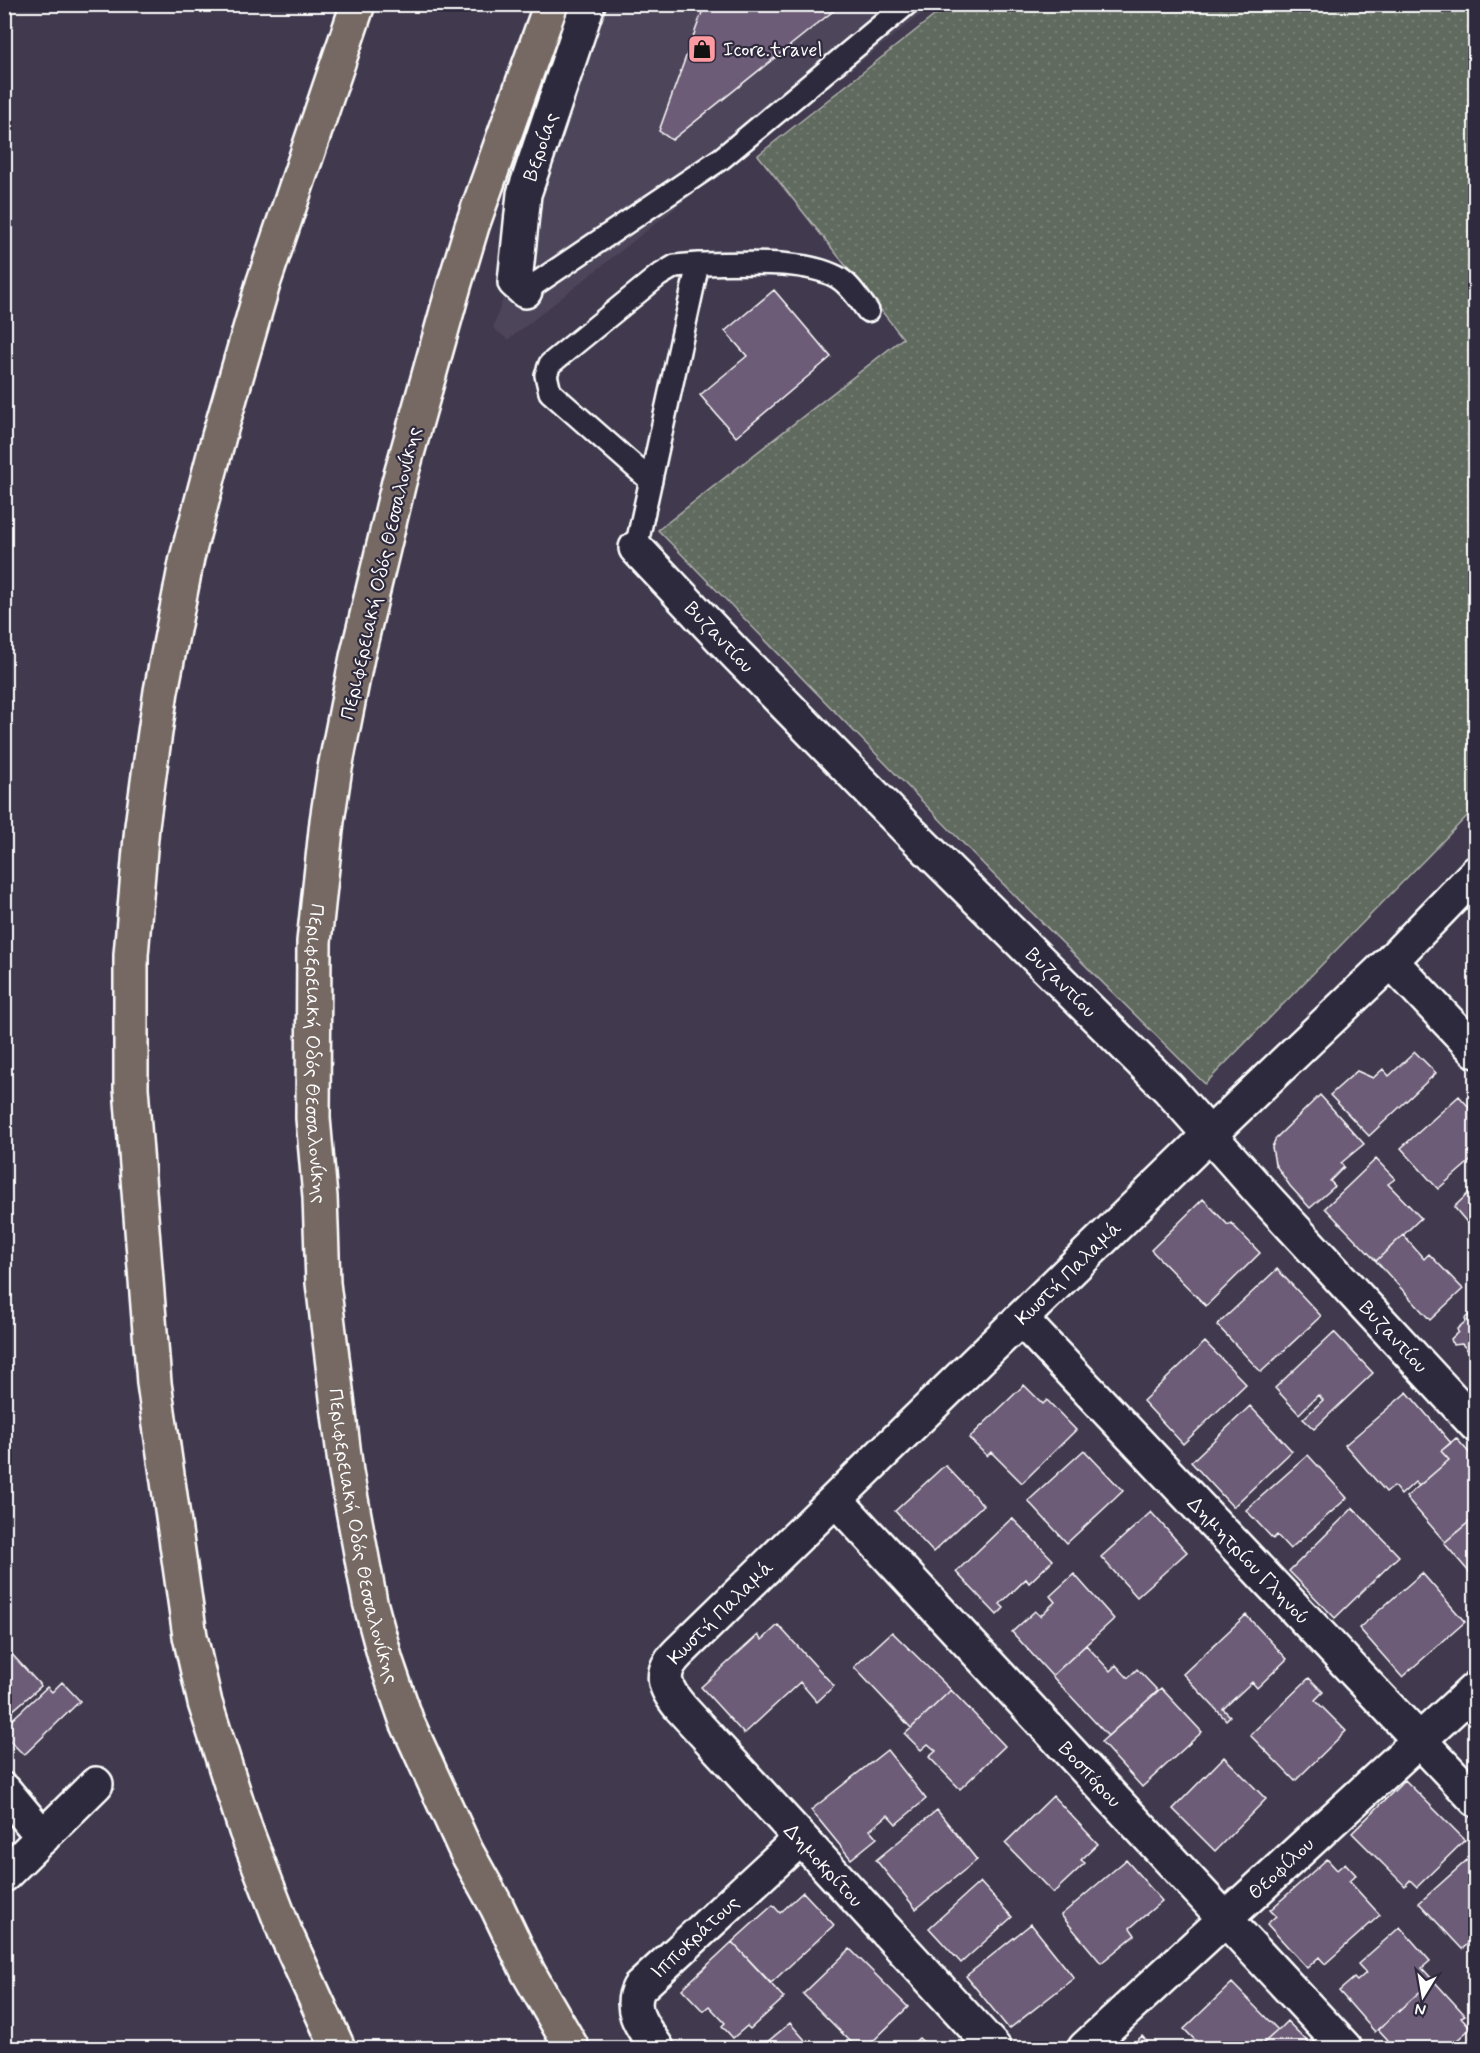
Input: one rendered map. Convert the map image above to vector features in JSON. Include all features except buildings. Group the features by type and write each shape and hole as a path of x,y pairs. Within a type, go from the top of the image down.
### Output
{"highway":[{"path":"338,2049 292,1950 250,1841 205,1704 190,1636 154,1383 131,1088 131,955 142,826 161,691 187,558 263,284 358,4"},
{"name":"Περιφερειακή Οδός Θεσσαλονίκης","path":"551,4 453,286 421,400 362,636 332,789 314,942 313,1118 320,1197 323,1283 346,1472 367,1590 386,1661 407,1722 466,1851 528,1972 572,2049"}],"street":[{"name":"Βεροίας","path":"525,291 515,282 524,194 588,4"},
{"name":"Βυζαντίου","path":"636,548 907,829 1122,1042 1210,1134 1264,1196 1476,1425"},
{"name":"Κωστή Παλαμά","path":"665,1675 673,1658 1210,1134 1391,961 1476,873"},
{"path":"1391,961 1476,1050"},
{"name":"Δημητρίου Γληνού","path":"1021,1319 1476,1800"},
{"name":"Βοσπόρου","path":"836,1500 1345,2049"},
{"name":"Δημοκρίτου","path":"665,1675 669,1693 681,1708 994,2049"},
{"name":"Θεοφίλου","path":"1085,2049 1476,1688"},
{"path":"4,1875 96,1785"},
{"path":"4,1790 43,1837"},
{"name":"Ιπποκράτους","path":"657,2049 638,2018 634,2001 639,1988 800,1839"}],"lane":[{"path":"525,291 722,158 907,4"},
{"path":"636,548 698,264"},
{"path":"651,481 550,392 546,375 550,364 658,276 675,266 698,264 789,265 817,269 838,278 868,311"}],"shaded area":[{"path":"601,5 933,5 508,340 493,328"}],"green space":[{"path":"948,5 1475,5 1475,808 1205,1084 994,875 658,530 903,338 758,155"}],"place":[{"name":"Icore.travel","path":"702,49"}]}
